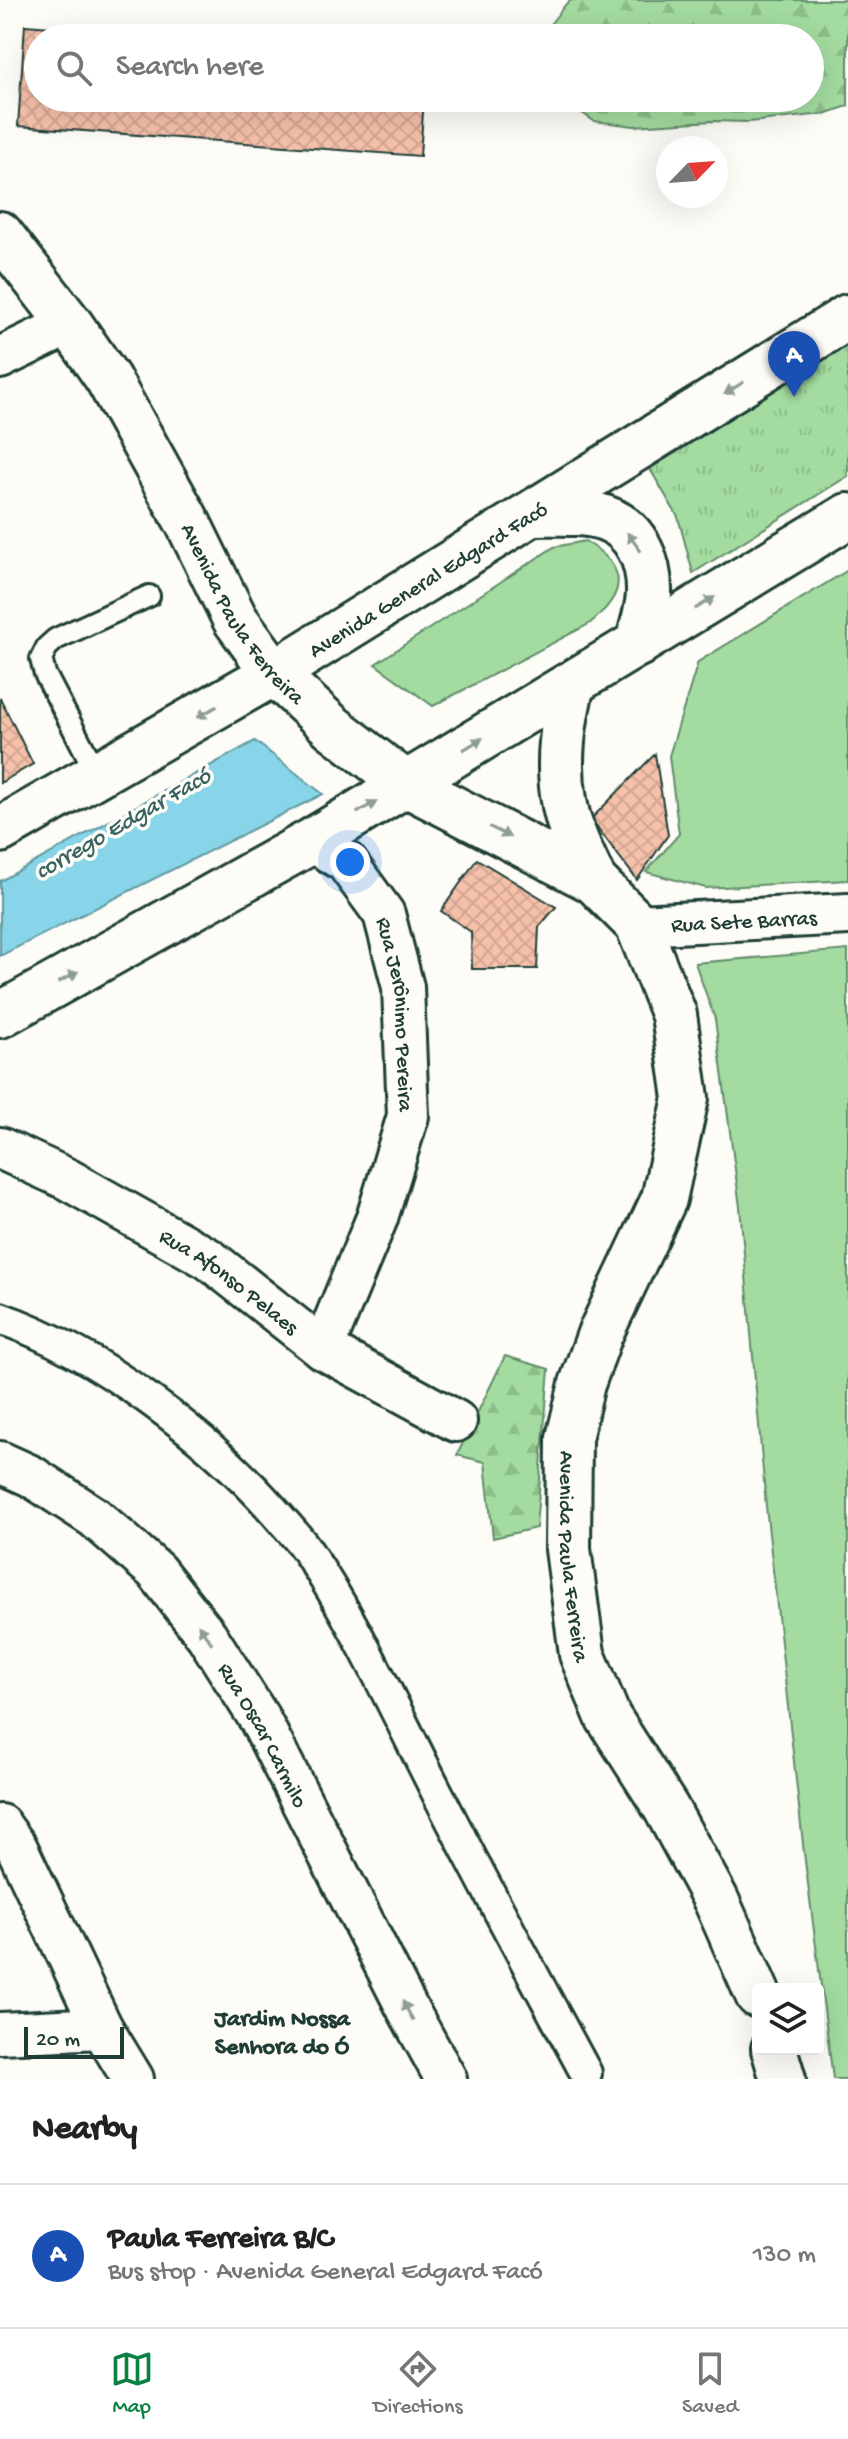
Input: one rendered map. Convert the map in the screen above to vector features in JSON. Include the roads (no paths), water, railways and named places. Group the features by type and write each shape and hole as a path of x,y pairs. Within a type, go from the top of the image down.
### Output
{"main road":[{"name":"Avenida Paula Ferreira","path":"0,234 108,379 188,523 235,619 274,673 332,727 406,784 594,881 638,925 674,1015 686,1098 664,1199 600,1334 582,1384 569,1438 568,1549 582,1654 608,1717 666,1808 702,1874 753,1983"},
{"name":"Avenida General Edgard Facó","path":"0,830 274,673 848,317"},
{"path":"536,513 584,514 606,518 634,540 642,553 648,575 649,598 638,644"},
{"path":"0,1015 312,841 848,516"},
{"name":"Avenida Paula Ferreira","path":"572,684 564,718 561,757 564,801 576,842 594,881"},
{"path":"776,2055 783,2079"}],"street":[{"path":"0,358 70,324"},
{"name":"Rua Jerônimo Pereira","path":"312,841 346,862 384,914 403,987 408,1116 377,1218 323,1349"},
{"name":"Rua Sete Barras","path":"638,925 848,914"},
{"name":"Rua Afonso Pelaes","path":"0,1148 67,1179 209,1259 323,1349 456,1421"},
{"path":"0,1318 31,1328 72,1350 164,1411 255,1490 304,1546 355,1628 442,1802 586,2073"},
{"name":"Rua Oscar Carmilo","path":"0,1462 31,1476 94,1517 156,1571 207,1636 259,1718 446,2079"},
{"path":"0,1825 17,1848 102,2028 133,2079"},
{"path":"0,2033 102,2028"}],"lane":[{"path":"98,776 45,674 41,659 56,639 149,596"}],"water":[{"name":"corrego Edgar Facó","path":"255,741 323,794 0,956 0,881"}],"place":[{"name":"Paula Ferreira B/C","path":"794,397"}],"district":[{"name":"Jardim Nossa Senhora do Ó","path":"282,2031"}]}
